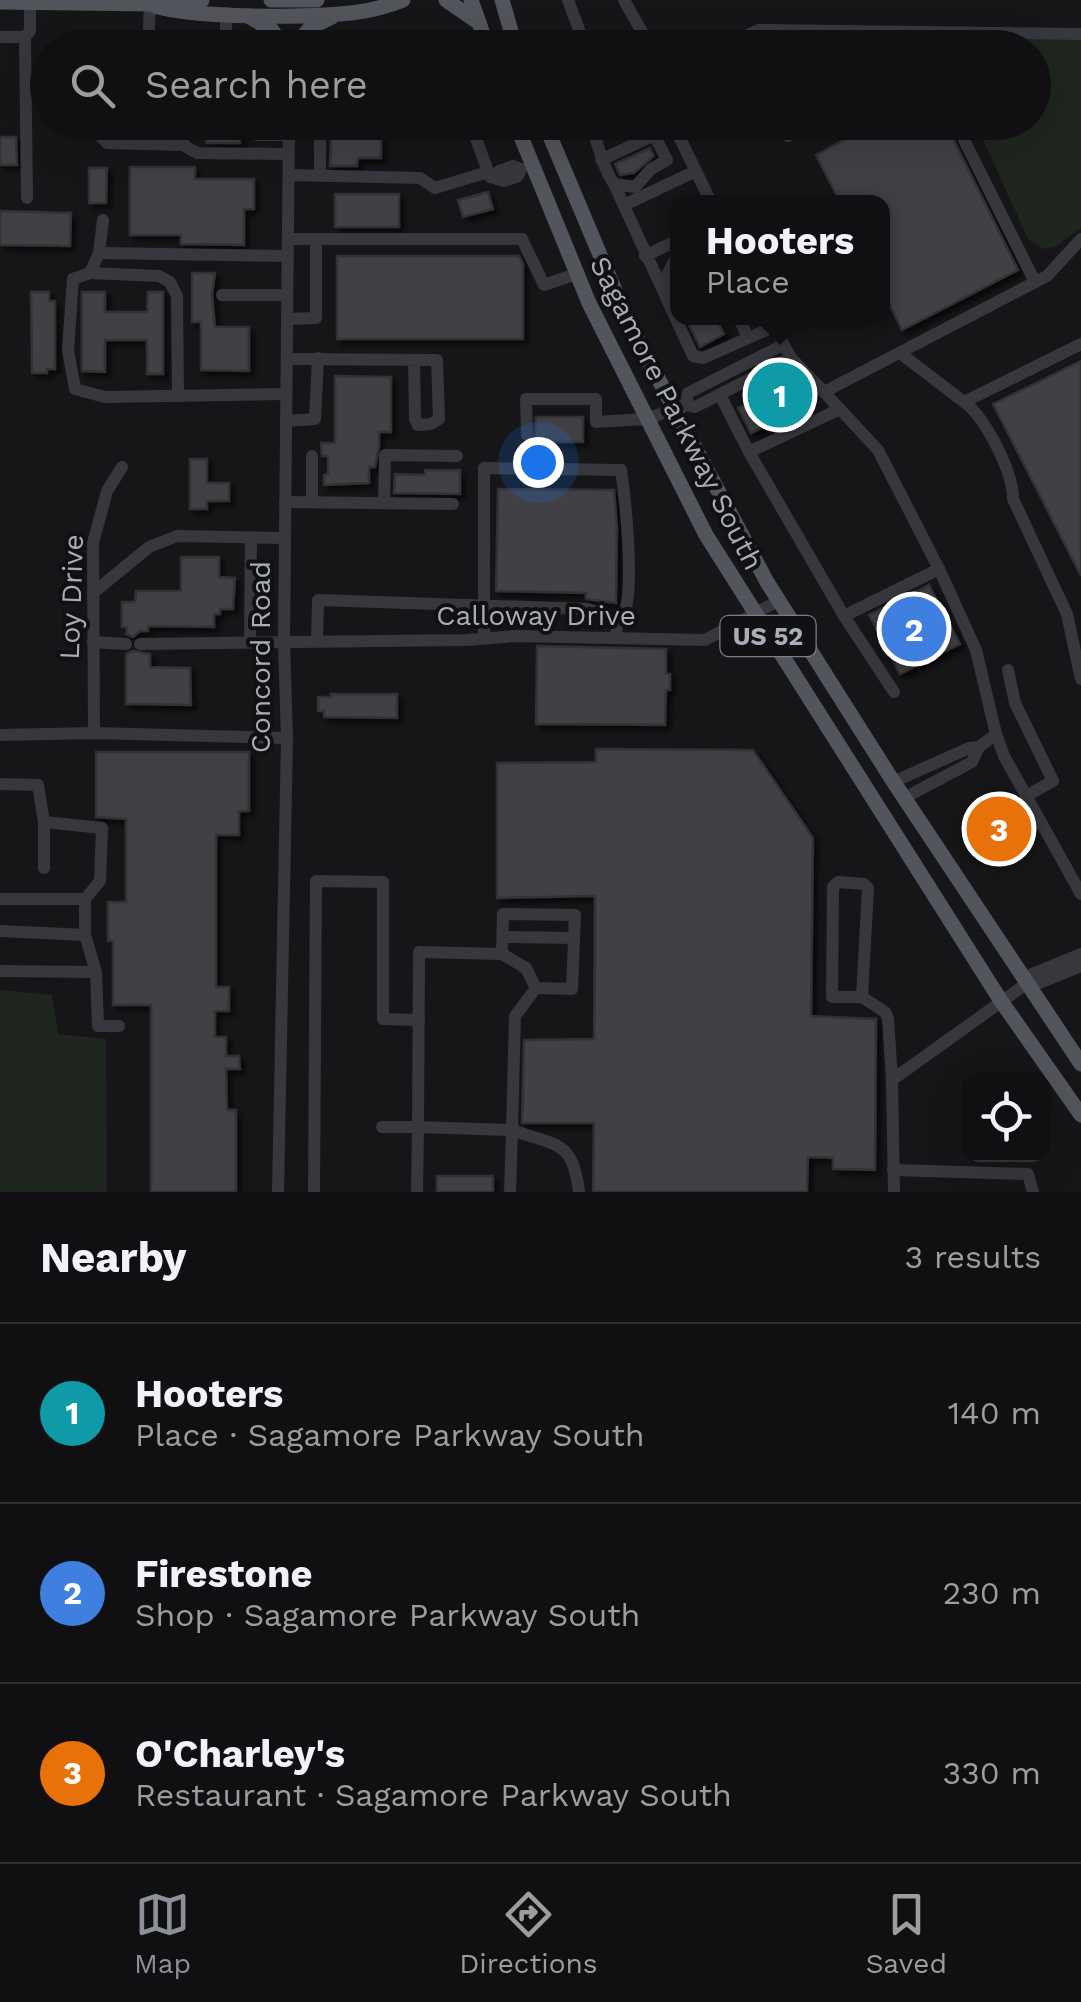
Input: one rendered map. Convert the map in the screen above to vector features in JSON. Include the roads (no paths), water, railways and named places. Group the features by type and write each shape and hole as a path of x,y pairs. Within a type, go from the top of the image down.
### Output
{"main road":[{"path":"0,2 150,4 202,0"},
{"path":"271,0 317,0"},
{"path":"446,0 465,11 481,28"},
{"path":"471,0 481,28"},
{"path":"502,0 511,30"},
{"path":"308,30 342,14 403,1"},
{"path":"150,4 182,12 342,14"},
{"path":"233,13 272,30"},
{"name":"Sagamore Parkway South","path":"520,140 526,167 576,274 706,535 1001,1001 1081,1115"},
{"name":"Sagamore Parkway South","path":"552,140 630,326 681,408 778,600 1081,1064"}],"street":[{"path":"568,0 579,30"},
{"path":"624,0 641,30"},
{"path":"27,198 26,37 30,31 30,2"},
{"path":"149,30 150,4"},
{"path":"229,30 233,13"},
{"path":"1051,34 1081,34"},
{"path":"0,36 26,37"},
{"path":"105,140 183,145 198,153 289,154"},
{"path":"183,140 183,145"},
{"name":"Concord Road","path":"278,1192 286,738 289,140"},
{"path":"320,140 320,176"},
{"path":"477,140 492,175"},
{"path":"596,140 670,308"},
{"path":"601,153 639,140"},
{"path":"614,184 635,188 650,170 666,161 656,140"},
{"path":"681,140 708,195"},
{"path":"965,140 1035,282"},
{"path":"288,176 420,178 434,188 492,175 504,181 518,176 526,167"},
{"path":"624,205 696,171"},
{"path":"90,273 99,253 104,220"},
{"path":"288,239 522,239 544,284 576,274"},
{"path":"287,319 316,318 316,239"},
{"path":"824,392 1035,282 1061,263 1081,239"},
{"path":"645,256 670,244"},
{"path":"99,253 288,256"},
{"path":"159,276 164,254"},
{"path":"178,396 177,296 170,282 159,276 90,273 74,279 68,350 75,389 105,397 178,396 286,394"},
{"path":"222,296 287,295"},
{"path":"678,325 693,356 703,358 767,325"},
{"path":"686,325 698,350 710,355"},
{"path":"742,325 748,338"},
{"path":"773,325 787,352 878,450 976,650 996,734 1081,894"},
{"path":"964,402 1081,344"},
{"path":"681,408 688,393 787,352"},
{"path":"526,435 526,399 596,399 596,422 646,419 696,407 787,352"},
{"path":"900,353 979,415 1013,485 1013,499 1066,614 1081,679"},
{"path":"286,358 437,360 439,419 432,424 418,424 415,419 414,360"},
{"path":"286,421 316,419 318,358"},
{"path":"720,394 844,616 894,692"},
{"path":"749,452 840,409"},
{"path":"312,456 312,502"},
{"path":"384,503 385,456 456,456"},
{"name":"Loy Drive","path":"94,733 93,543 107,492 122,467"},
{"path":"484,639 484,468 621,470 626,498 627,606 616,621 616,638"},
{"path":"285,502 453,504"},
{"path":"93,592 149,547 177,536 285,538"},
{"path":"250,642 252,537"},
{"path":"844,616 939,569"},
{"path":"317,640 318,600 586,609 605,613 616,621"},
{"name":"Calloway Drive","path":"94,642 515,636 705,640 778,600"},
{"path":"1008,670 1015,703 1052,781 1026,796"},
{"path":"904,798 972,762 979,747 996,734"},
{"path":"0,735 286,738"},
{"path":"894,782 979,747"},
{"path":"0,784 38,785 44,822 44,868"},
{"path":"44,822 102,828 100,881 85,899 85,935 96,972 98,1026 120,1026"},
{"path":"314,1192 316,880 383,882 383,1020 419,1020"},
{"path":"862,997 868,888 864,884 838,882 833,887 832,997 862,997 888,1018 894,1192"},
{"path":"0,899 85,899"},
{"path":"502,954 503,914 575,915 572,988 536,988"},
{"path":"0,932 85,935"},
{"path":"502,937 574,938"},
{"path":"417,1192 419,952 502,954 526,968 536,988"},
{"path":"892,1080 1026,984 1032,974 1081,954"},
{"path":"1026,984 1037,984 1081,966"},
{"path":"0,971 96,972"},
{"path":"510,1192 516,1016 536,988"},
{"path":"382,1127 512,1130 570,1154 575,1162 578,1192"},
{"path":"893,1170 1028,1174 1033,1192"}],"place":[{"name":"Hooters","path":"780,395"},
{"name":"Firestone","path":"914,629"},
{"name":"O'Charley's","path":"999,829"}]}
